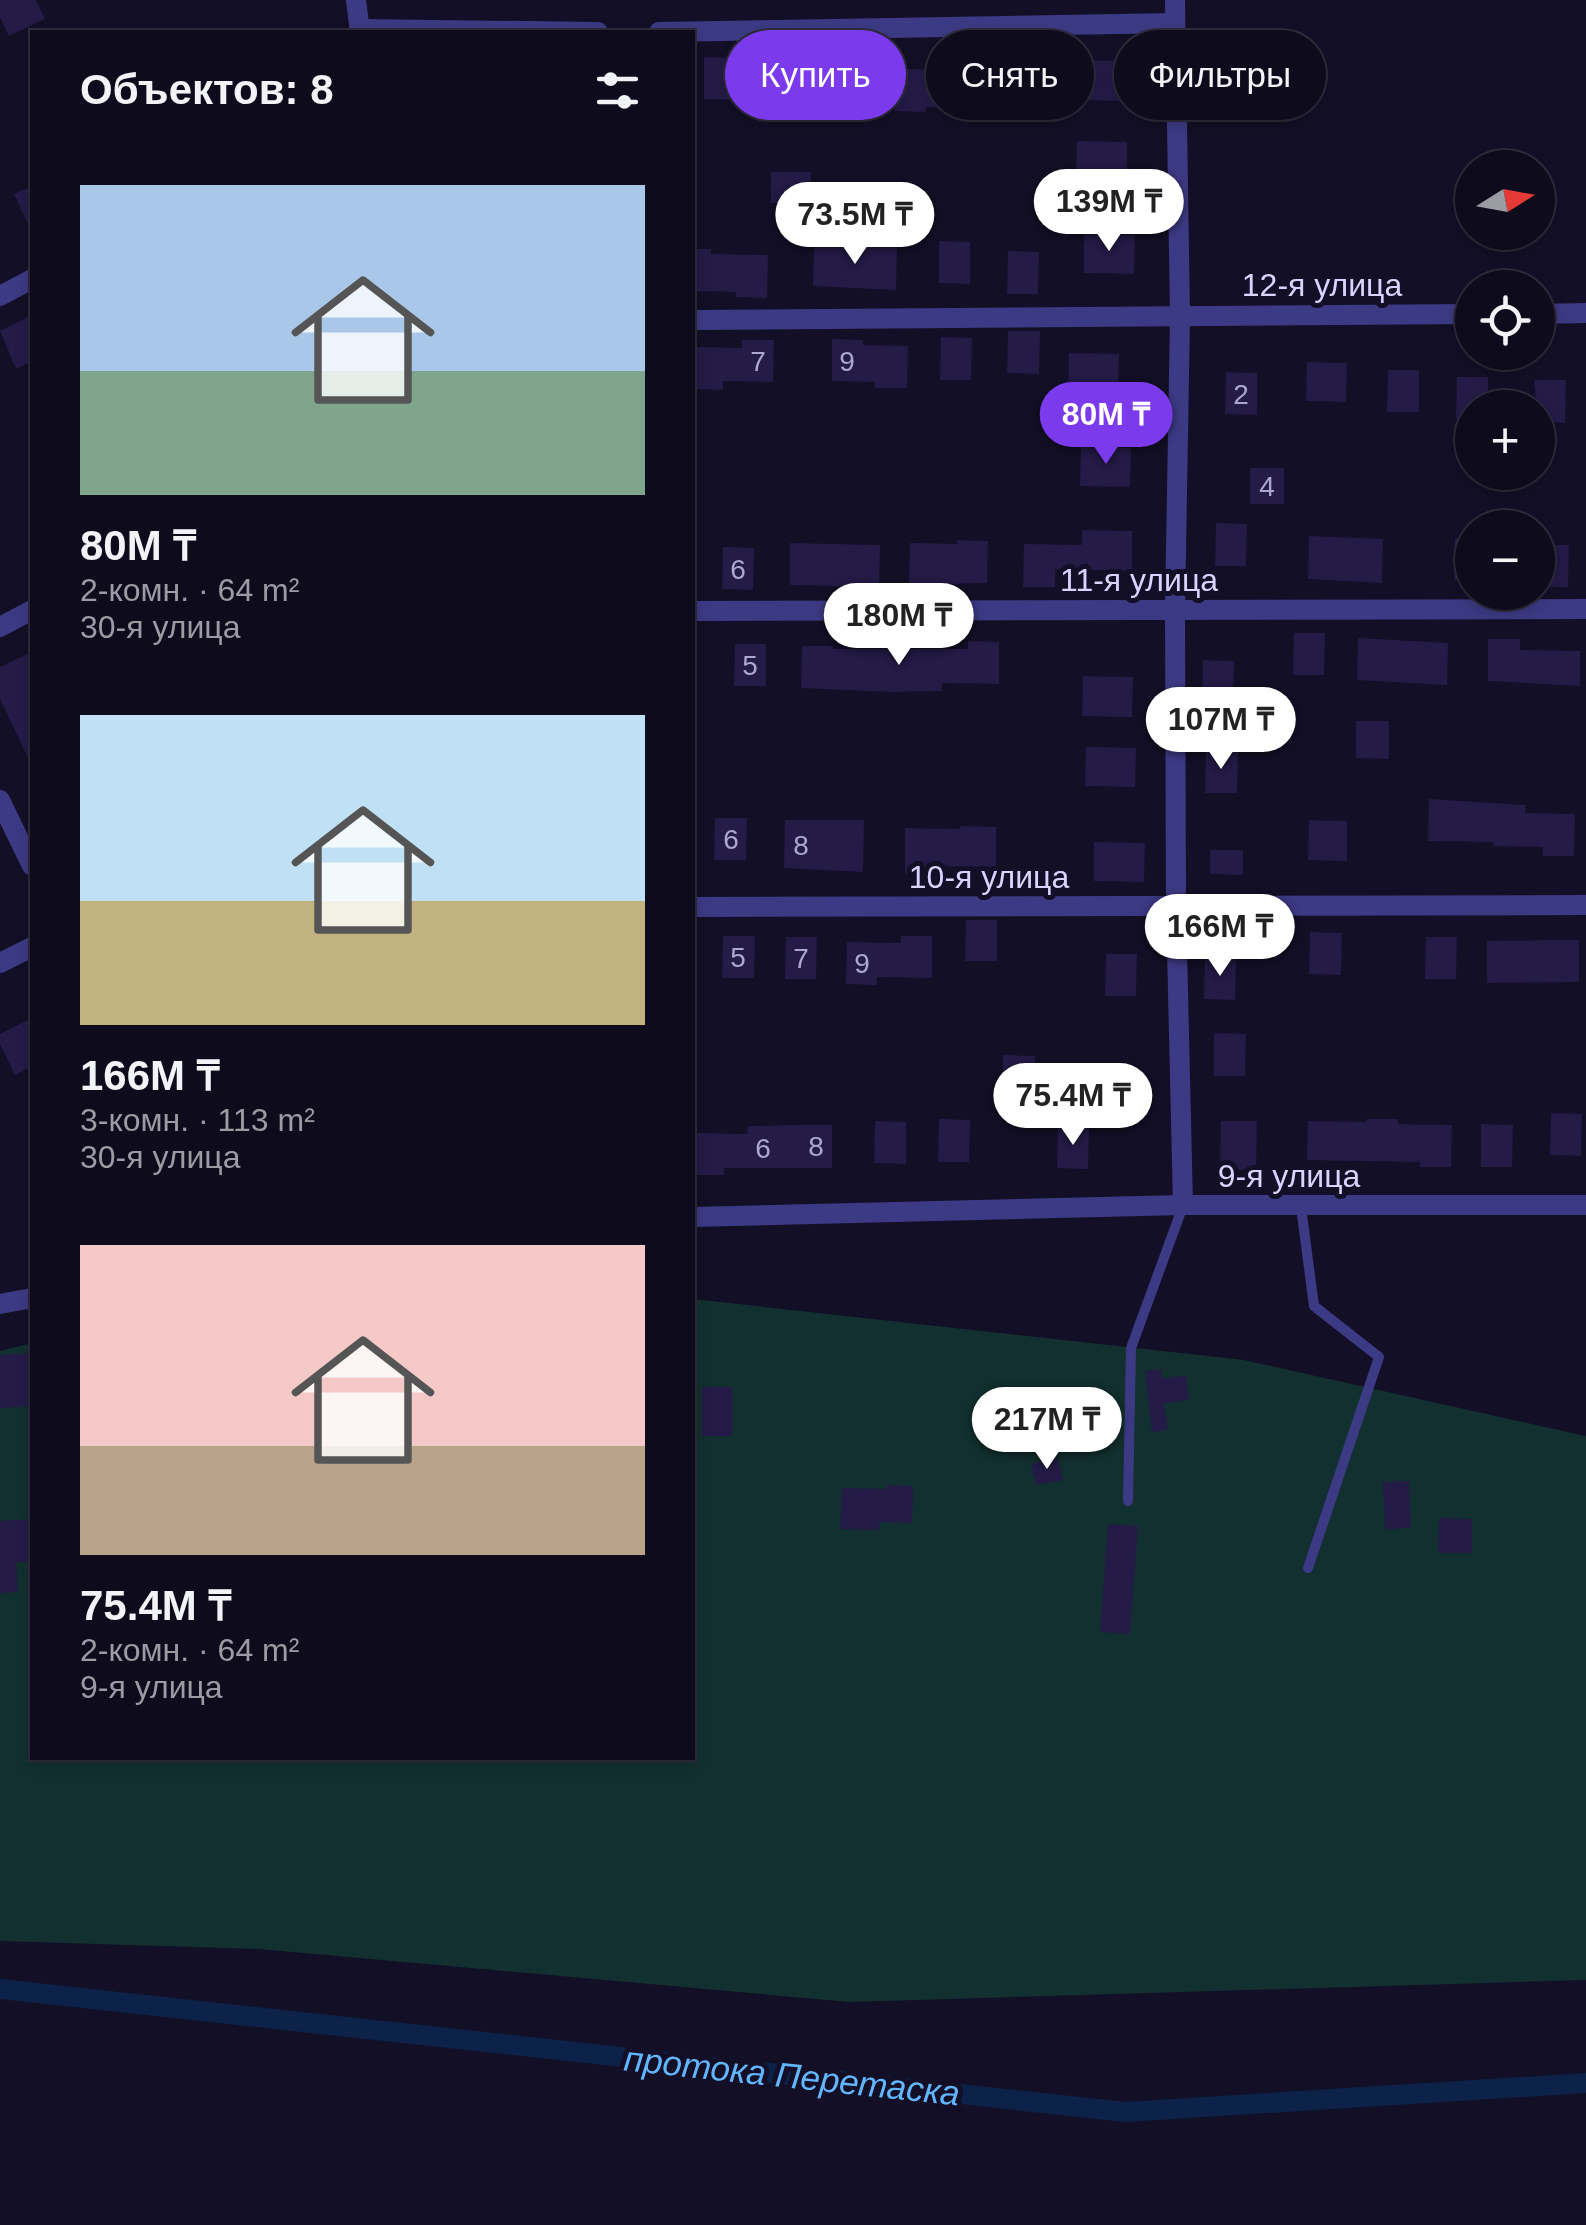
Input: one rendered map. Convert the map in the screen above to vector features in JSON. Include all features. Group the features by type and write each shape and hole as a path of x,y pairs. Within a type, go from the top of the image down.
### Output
{"street":[{"path":"356,0 360,30"},
{"path":"1176,0 1180,316 1175,610 1176,907 1184,1206"},
{"path":"695,31 1175,23"},
{"path":"0,296 30,280"},
{"name":"12-я улица","path":"695,320 1455,314"},
{"path":"1555,314 1586,314"},
{"name":"11-я улица","path":"695,611 1586,609"},
{"path":"0,626 30,611"},
{"path":"0,800 30,862"},
{"name":"10-я улица","path":"695,908 1586,905"},
{"path":"0,963 30,948"},
{"name":"9-я улица","path":"695,1216 1184,1206 1586,1205"},
{"path":"0,1304 30,1298"}],"lane":[{"path":"1128,1501 1131,1348 1184,1206"},
{"path":"1301,1207 1314,1306 1379,1357 1308,1568"}],"green space":[{"path":"695,1299 1244,1360 1586,1436 1586,1980 849,2002 259,1949 0,1941 0,1351 30,1344 30,1760 695,1760"}],"building":[{"path":"0,0 36,0 45,19 9,36 0,17"},
{"path":"704,57 725,58 725,99 704,99"},
{"path":"1094,60 1114,61 1114,101 1094,100"},
{"path":"906,69 926,70 926,112 906,111"},
{"path":"1077,141 1127,142 1127,181 1076,180"},
{"path":"771,172 811,172 811,204 771,203"},
{"path":"30,187 30,229 14,194"},
{"path":"1084,234 1135,235 1134,274 1084,273"},
{"path":"939,241 970,242 970,284 939,283"},
{"path":"814,244 897,247 896,290 813,286"},
{"path":"695,249 711,249 711,254 768,255 767,298 736,297 736,292 695,291"},
{"path":"1008,251 1039,252 1038,294 1007,294"},
{"path":"30,316 30,362 16,369 0,331"},
{"path":"1008,331 1040,331 1039,374 1007,373"},
{"path":"941,337 972,338 971,380 940,380"},
{"path":"832,339 863,340 863,345 908,346 907,388 875,388 875,382 832,381"},
{"path":"742,340 774,340 773,382 723,381 723,390 695,389 695,347 742,348"},
{"path":"1069,353 1119,354 1118,393 1068,392"},
{"path":"1307,362 1347,363 1346,402 1306,401"},
{"path":"1388,370 1419,370 1419,412 1387,412"},
{"path":"1226,372 1257,373 1257,415 1225,414"},
{"path":"1457,377 1488,377 1488,390 1457,390"},
{"path":"1534,380 1566,380 1565,423 1555,423 1555,390 1535,390"},
{"path":"1081,447 1131,448 1130,487 1080,486"},
{"path":"1250,468 1284,468 1284,504 1250,504"},
{"path":"1216,523 1247,524 1246,566 1215,566"},
{"path":"1082,530 1132,531 1132,571 1055,569 1055,587 1023,587 1024,544 1082,545"},
{"path":"1309,536 1383,539 1382,583 1308,579"},
{"path":"957,540 988,541 987,583 909,585 910,543 957,544"},
{"path":"790,543 880,545 879,587 790,585"},
{"path":"1555,545 1569,545 1568,587 1555,587"},
{"path":"723,547 754,548 753,590 722,589"},
{"path":"1294,633 1325,633 1324,675 1293,675"},
{"path":"1358,638 1448,643 1447,685 1357,680"},
{"path":"1488,639 1520,639 1520,650 1580,651 1580,686 1488,681"},
{"path":"968,641 999,642 999,684 942,683 942,691 801,688 802,646 968,649"},
{"path":"735,644 766,644 766,686 734,686"},
{"path":"30,653 30,762 0,699 0,667"},
{"path":"1203,660 1234,661 1233,703 1202,702"},
{"path":"1083,676 1133,677 1132,717 1082,716"},
{"path":"1356,721 1389,721 1389,759 1356,758"},
{"path":"1086,747 1136,748 1135,787 1085,786"},
{"path":"1206,750 1238,751 1237,793 1205,793"},
{"path":"1429,799 1525,805 1525,813 1575,814 1574,856 1543,856 1543,847 1428,841"},
{"path":"715,818 747,818 746,860 714,860"},
{"path":"785,820 864,820 863,872 784,868"},
{"path":"1309,820 1347,821 1347,861 1308,860"},
{"path":"996,827 996,867 937,866 937,874 905,874 905,828"},
{"path":"1094,842 1145,843 1144,882 1094,881"},
{"path":"1210,850 1243,850 1243,875 1210,874"},
{"path":"966,920 997,920 997,961 965,961"},
{"path":"1310,932 1342,933 1341,975 1309,974"},
{"path":"723,936 755,936 754,978 722,978"},
{"path":"901,936 932,936 932,978 877,977 877,985 846,984 847,942 901,943"},
{"path":"786,937 817,937 816,979 785,979"},
{"path":"1426,937 1457,937 1456,979 1425,979"},
{"path":"1579,940 1579,982 1487,983 1487,941"},
{"path":"1106,954 1137,954 1136,996 1105,996"},
{"path":"1205,957 1236,958 1235,1000 1204,999"},
{"path":"30,1019 30,1067 15,1075 0,1044 0,1034"},
{"path":"1214,1033 1246,1034 1245,1076 1214,1076"},
{"path":"1003,1055 1035,1056 1034,1098 1003,1097"},
{"path":"1551,1113 1582,1114 1581,1156 1550,1155"},
{"path":"939,1119 970,1120 969,1162 938,1162"},
{"path":"1367,1119 1452,1125 1451,1167 1420,1167 1420,1162 1307,1160 1308,1121"},
{"path":"875,1121 906,1122 906,1164 874,1163"},
{"path":"1221,1121 1257,1121 1256,1170 1220,1169"},
{"path":"1481,1124 1513,1125 1512,1167 1481,1167"},
{"path":"832,1125 832,1168 724,1168 724,1175 695,1175 695,1133 747,1134 748,1126"},
{"path":"1058,1126 1089,1127 1088,1169 1057,1168"},
{"path":"30,1353 30,1406 0,1408 0,1355"},
{"path":"1161,1369 1162,1378 1186,1376 1189,1400 1164,1403 1168,1430 1152,1432 1145,1371"},
{"path":"702,1387 732,1387 732,1436 702,1436"},
{"path":"1058,1458 1063,1480 1036,1485 1031,1464"},
{"path":"1409,1481 1411,1528 1385,1529 1383,1482"},
{"path":"887,1485 913,1486 912,1523 880,1522 879,1530 840,1529 842,1488 887,1489"},
{"path":"1439,1518 1472,1519 1472,1553 1438,1553"},
{"path":"30,1519 30,1562 16,1562 18,1592 0,1593 0,1521"},
{"path":"1108,1524 1138,1526 1130,1634 1100,1632"}],"waterway":[{"name":"протока Перетаска","path":"0,1989 1125,2112 1586,2083"}]}
